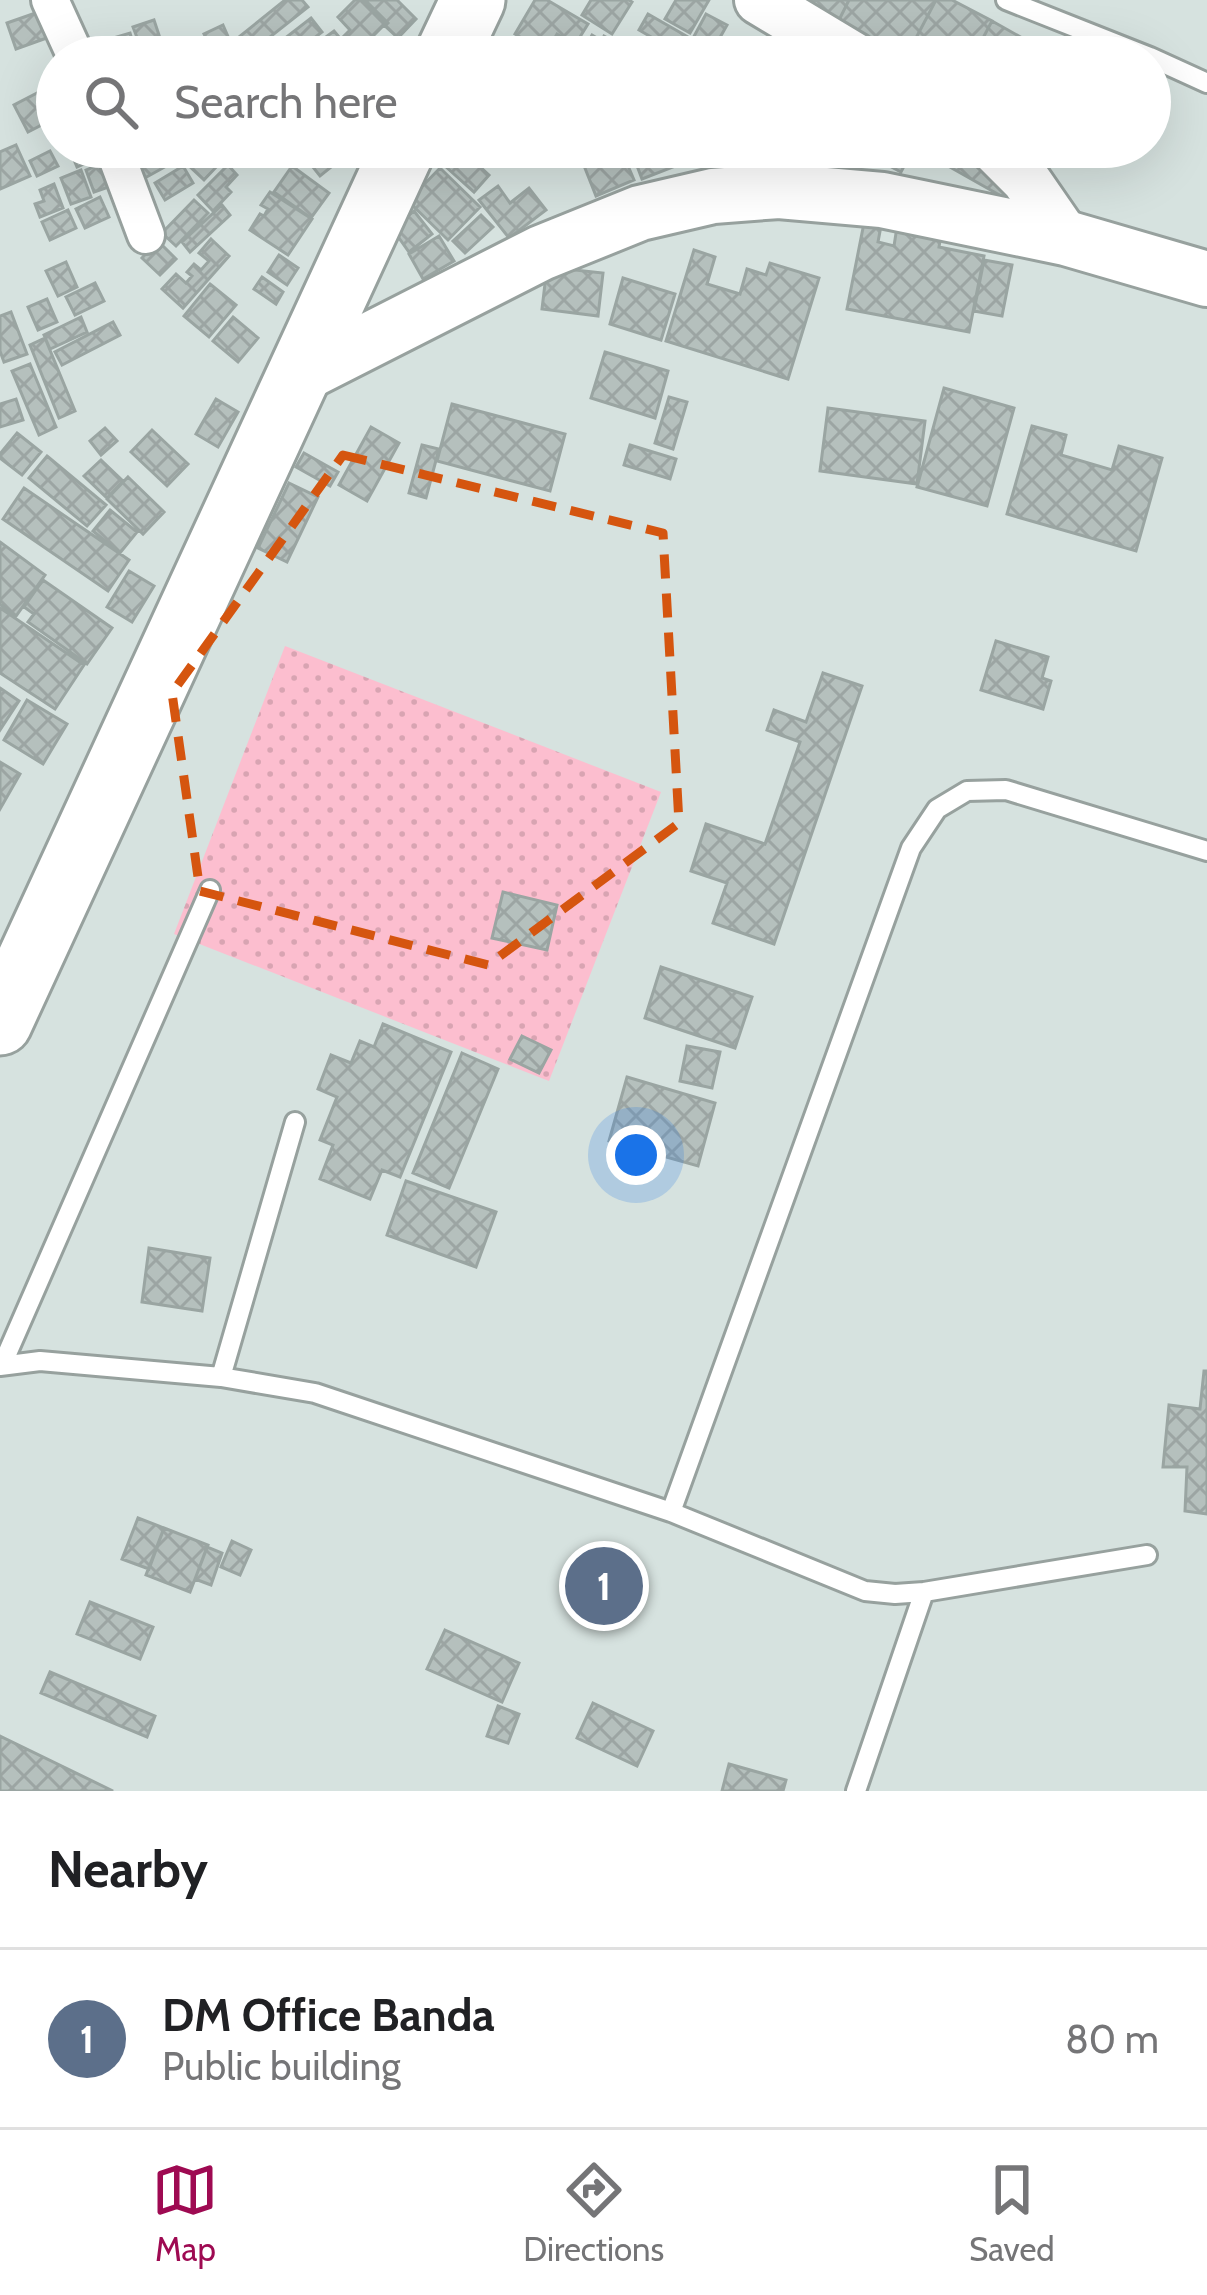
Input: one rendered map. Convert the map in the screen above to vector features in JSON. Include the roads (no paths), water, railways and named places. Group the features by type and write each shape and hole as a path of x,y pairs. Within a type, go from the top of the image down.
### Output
{"highway":[{"path":"456,36 472,0"},
{"path":"0,1023 394,168"}],"main road":[{"path":"296,378 541,253 640,213 712,196 779,191 883,200 1066,238 1207,278"}],"street":[{"path":"50,0 66,36"},
{"path":"760,0 819,36"},
{"path":"120,168 146,236"},
{"path":"1014,168 1066,238"}],"lane":[{"path":"1006,0 1097,36"},
{"path":"1171,67 1207,83"},
{"path":"671,1512 911,848 937,809 967,791 1006,790 1207,851"},
{"path":"210,890 1,1364 40,1360 221,1377 315,1393 671,1512 865,1591 923,1592 1147,1555"},
{"path":"221,1377 295,1122"},
{"path":"856,1791 923,1592"}],"place":[{"name":"DM Office Banda","path":"604,1586"}]}
